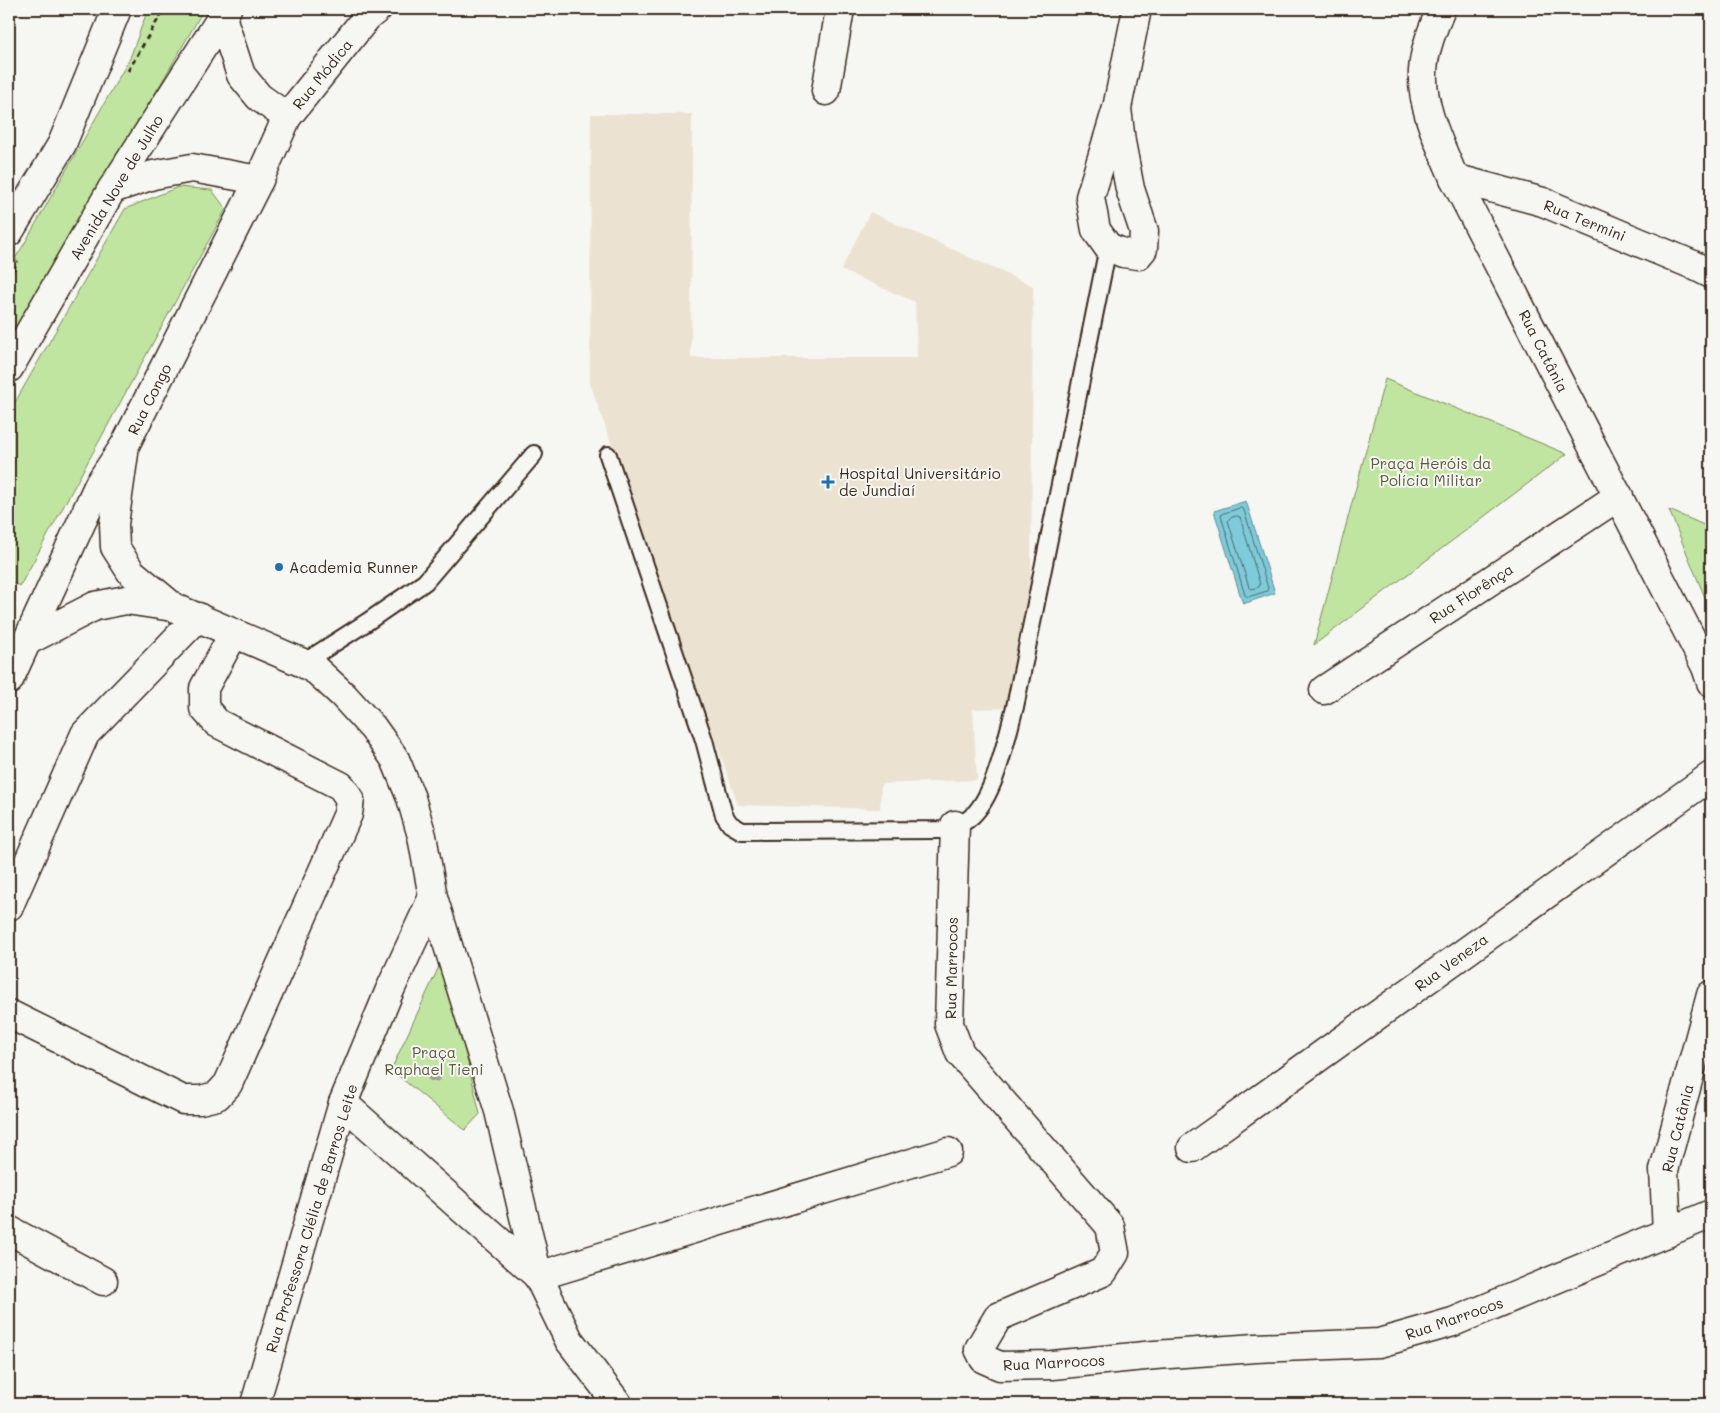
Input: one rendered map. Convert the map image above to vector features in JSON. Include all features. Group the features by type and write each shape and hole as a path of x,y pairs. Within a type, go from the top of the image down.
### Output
{"street":[{"path":"9,232 62,144 117,9"},
{"name":"Rua Módica","path":"287,117 367,17 377,9"},
{"path":"826,91 840,9"},
{"path":"1117,108 1130,189 1144,231 1143,248 1138,255 1123,254 1108,247 1096,230 1090,197 1117,108 1137,9"},
{"name":"Rua Catânia","path":"1441,9 1428,46 1423,71 1424,94 1431,123 1454,178 1619,496 1706,667 1711,682"},
{"path":"224,13 241,75 259,96 287,117"},
{"name":"Avenida Nove de Julho","path":"9,368 112,189 224,13"},
{"name":"Rua Congo","path":"9,680 99,484 126,445 259,180 287,117"},
{"path":"112,189 153,175 192,168 259,180"},
{"name":"Rua Termini","path":"1454,178 1543,202 1711,274"},
{"path":"126,445 114,524 115,547 131,572 173,607"},
{"name":"Rua Florênça","path":"1324,690 1619,496"},
{"path":"26,642 95,606 126,600 173,607 303,663 317,671 343,695 372,728 395,759 412,798 422,836 433,897 499,1111 538,1276 569,1340 618,1404"},
{"path":"10,899 86,734 198,617"},
{"path":"9,1014 183,1100 200,1100 217,1096 228,1084 348,814 350,799 341,786 217,723 204,708 204,688 234,633"},
{"name":"Rua Veneza","path":"1192,1148 1711,776"},
{"name":"Rua Marrocos","path":"955,825 949,1024 960,1053 1110,1226 1115,1253 1103,1272 998,1317 979,1349 984,1359 1000,1366 1043,1365 1256,1348 1379,1343 1452,1322 1711,1214"},
{"name":"Rua Professora Clélia de Barros Leite","path":"255,1404 343,1102 389,992 433,897"},
{"name":"Rua Catânia","path":"1667,1233 1664,1170 1711,995"},
{"path":"343,1102 538,1276"},
{"path":"538,1276 948,1152"},
{"path":"9,1230 103,1281"}],"lane":[{"path":"608,455 704,740 724,815 730,824 742,831 942,830 966,821 982,804 994,782 1012,716 1108,247"},
{"path":"303,663 425,582 534,454"}],"shaded area":[{"name":"Hospital Universitário de Jundiaí","path":"591,114 692,114 691,358 917,358 915,302 841,270 870,212 1033,286 1031,581 1006,708 973,709 977,780 881,784 880,809 738,805 590,383"}],"green space":[{"path":"148,9 204,9 47,281 9,339 9,268 130,58"},
{"path":"178,187 212,190 226,209 20,586 9,581 9,413 125,209"},
{"name":"Praça Heróis da Polícia Militar","path":"1385,379 1567,454 1314,645"},
{"path":"1669,510 1711,528 1711,612"},
{"name":"Praça Raphael Tieni","path":"443,958 480,1114 465,1130 391,1070"}],"water":[{"path":"1246,501 1275,593 1243,604 1214,511"}],"place":[{"name":"Hospital Universitário de Jundiaí","path":"828,482"},
{"name":"Academia Runner","path":"279,567"}]}
